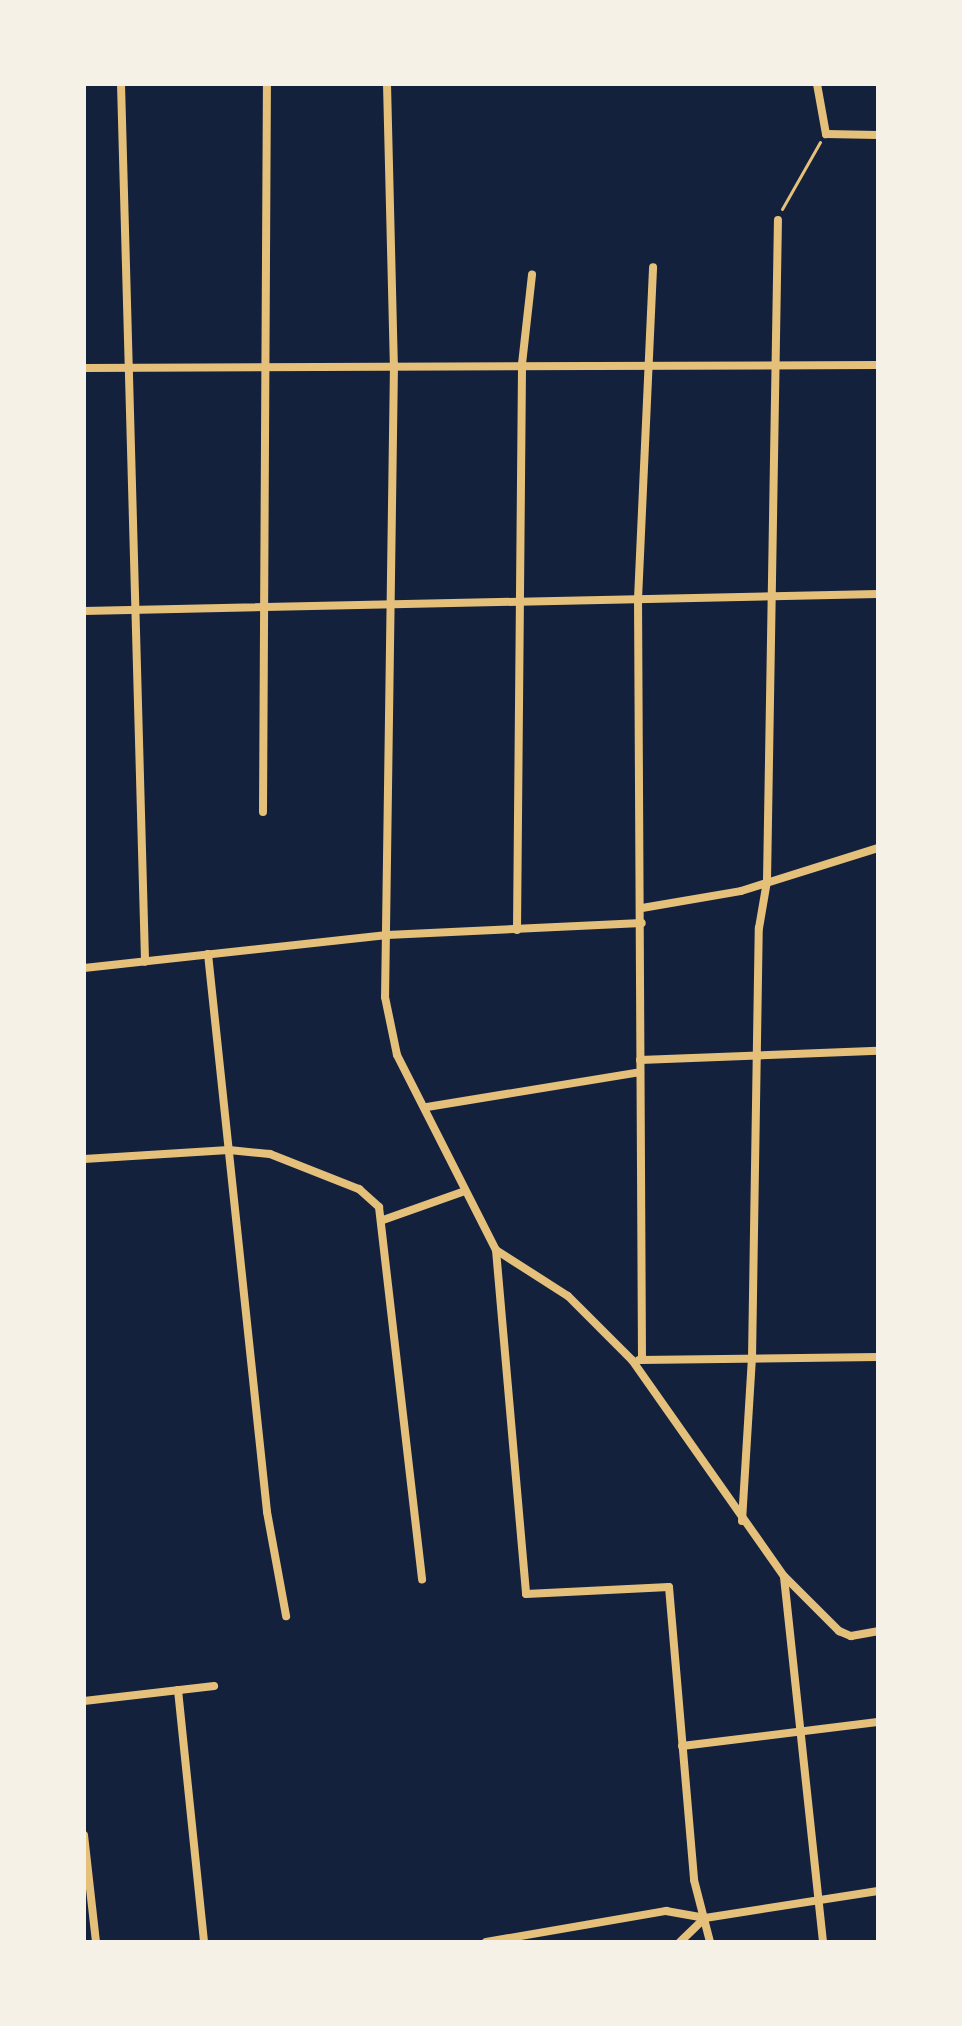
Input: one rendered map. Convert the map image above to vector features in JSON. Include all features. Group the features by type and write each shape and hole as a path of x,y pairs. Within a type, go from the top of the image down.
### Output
{"street":[{"path":"121,84 145,962"},
{"path":"263,812 267,84"},
{"path":"387,84 394,364 387,935 389,1029 397,1055 427,1107 462,1192 496,1250 526,1594 669,1587 694,1880 710,1942"},
{"path":"817,84 826,134 878,135"},
{"path":"742,1522 752,1359 759,928 767,881 778,220"},
{"path":"637,1360 642,923 638,599 653,267"},
{"path":"517,930 522,364 532,275"},
{"path":"84,368 649,362 878,365"},
{"path":"84,611 878,594"},
{"path":"642,908 715,898 878,848"},
{"path":"84,968 387,935 642,923"},
{"path":"208,954 267,1512 286,1616"},
{"path":"640,1060 757,1053 878,1051"},
{"path":"427,1107 640,1072"},
{"path":"84,1159 229,1150 270,1154 359,1189 379,1207 383,1220 422,1580"},
{"path":"383,1220 462,1192"},
{"path":"496,1250 568,1296 637,1360 742,1522 784,1576 839,1631 851,1636 878,1631"},
{"path":"637,1360 878,1357"},
{"path":"784,1576 822,1898 823,1942"},
{"path":"84,1701 214,1686"},
{"path":"178,1690 204,1942"},
{"path":"682,1746 878,1722"},
{"path":"84,1835 96,1942"},
{"path":"486,1942 666,1911 705,1918 878,1891"},
{"path":"680,1942 705,1918"}],"path":[{"path":"778,220 798,175 826,134"}]}
